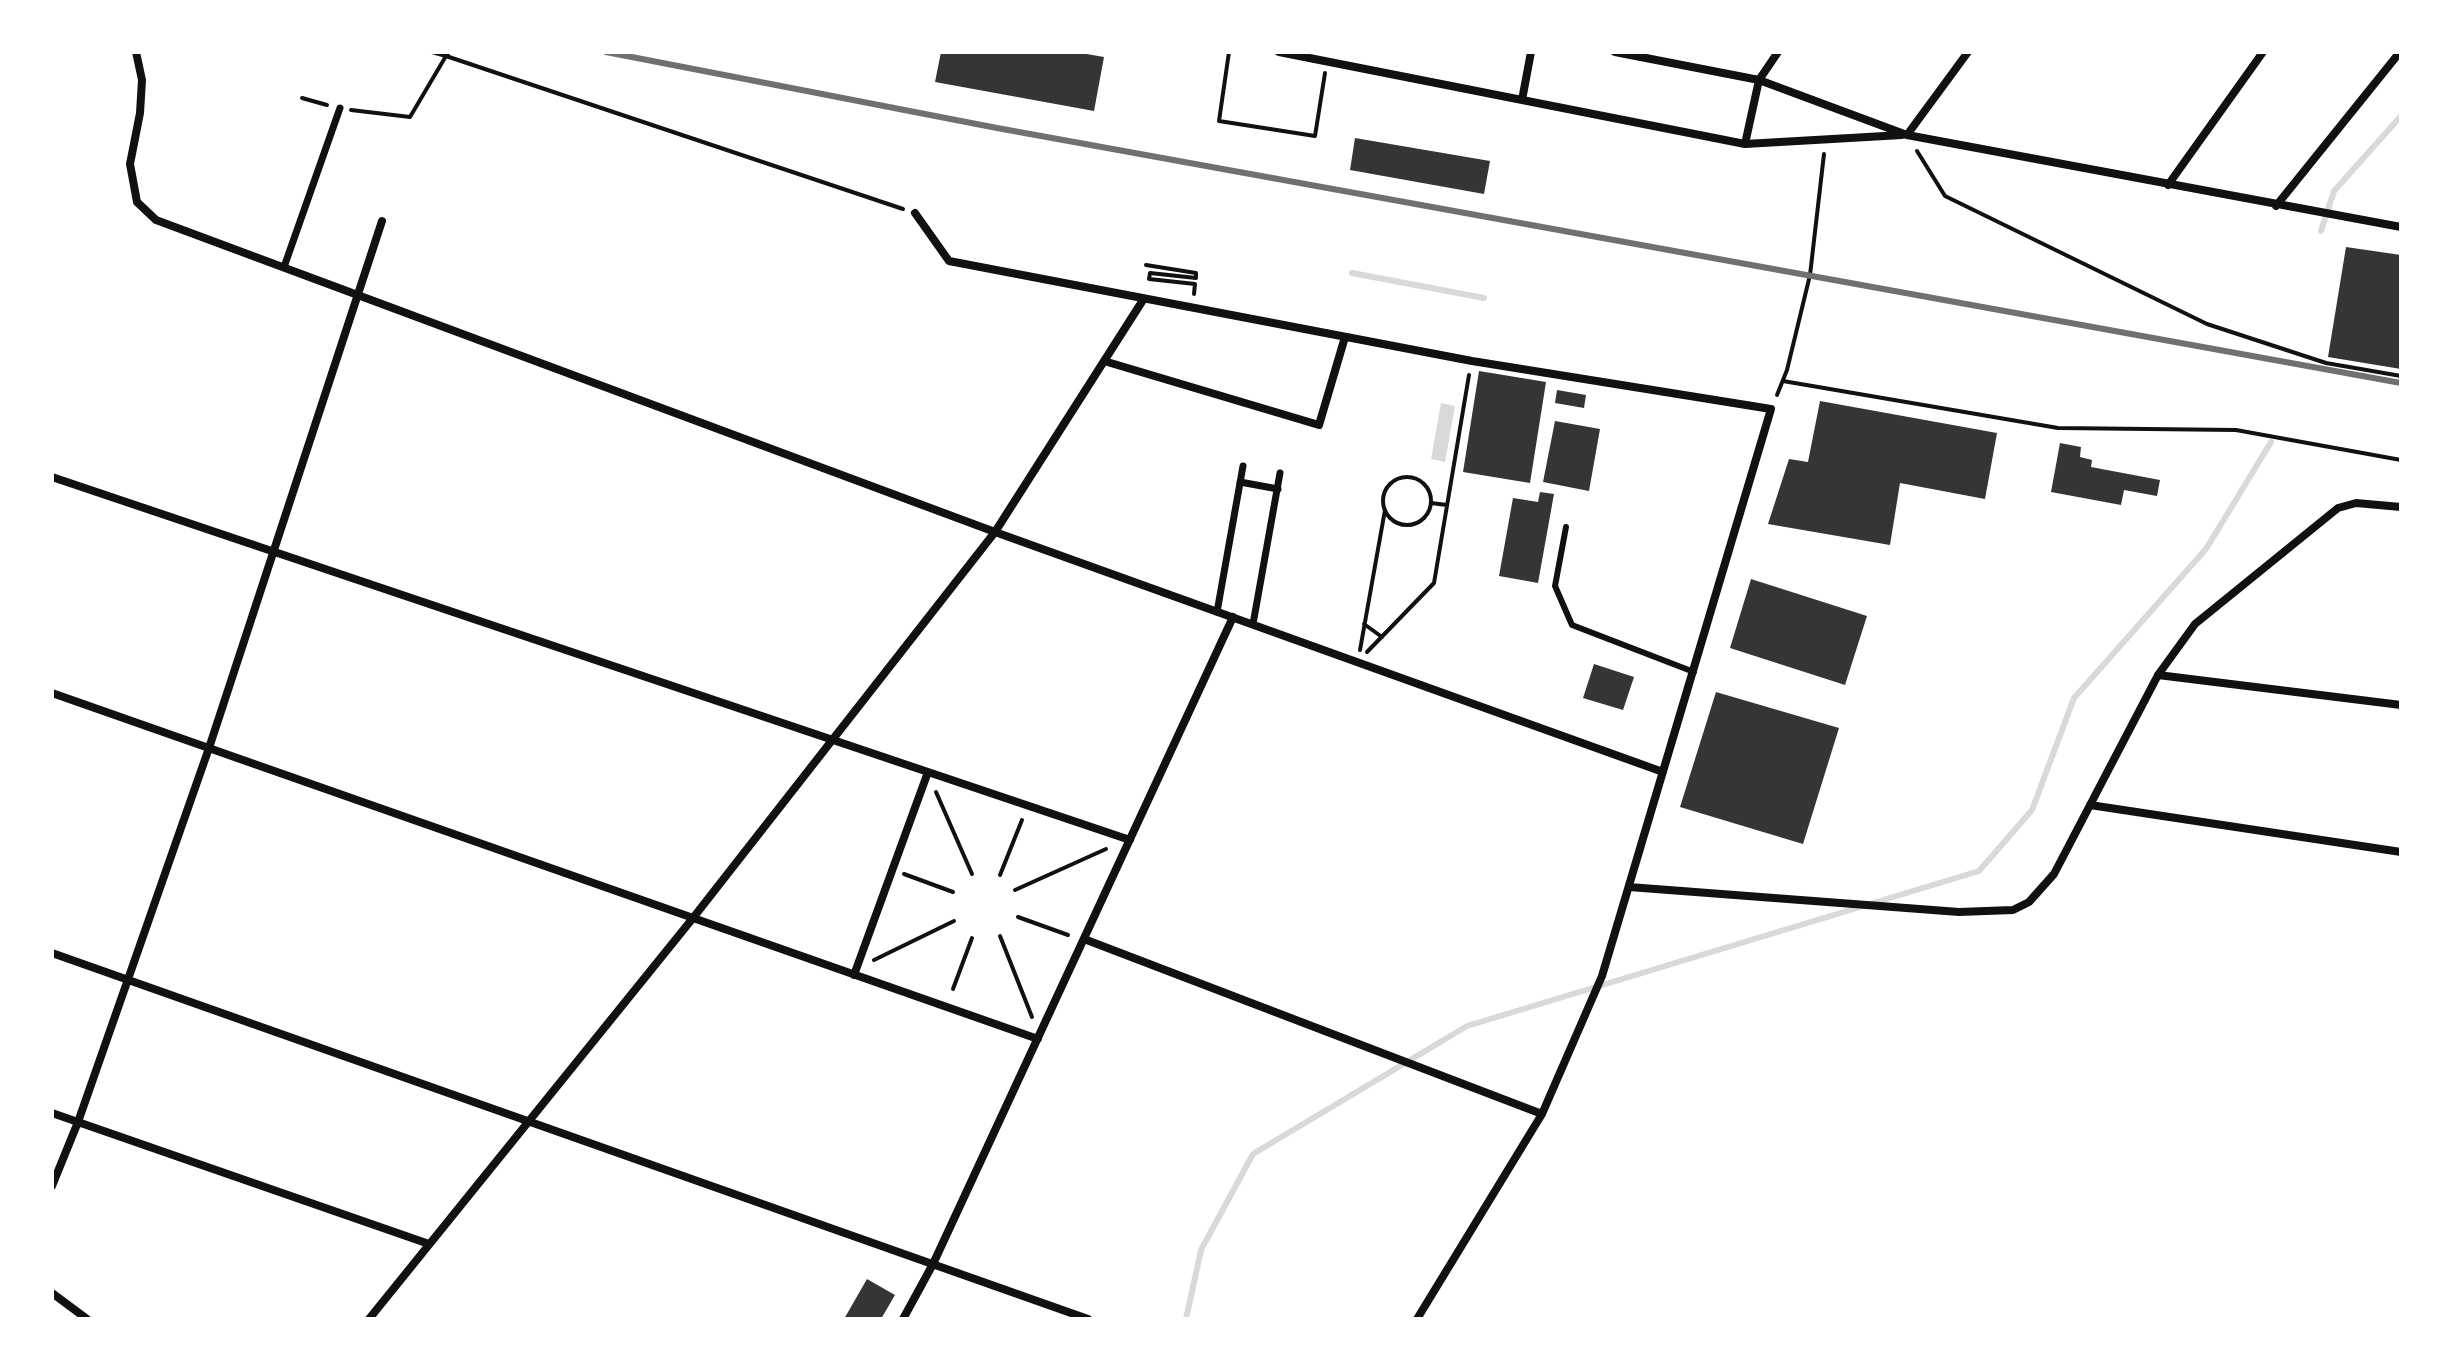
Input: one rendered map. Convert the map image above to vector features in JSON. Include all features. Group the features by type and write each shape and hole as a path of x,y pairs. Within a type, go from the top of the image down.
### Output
{"street":[{"path":"136,52 142,80 140,113 130,164 137,202 156,220 995,532 1663,772"},
{"path":"1279,52 1308,55 1327,62 1745,144 1907,135"},
{"path":"1522,100 1531,52"},
{"path":"1615,52 1759,80 1907,135 2401,227"},
{"path":"1745,144 1759,80 1778,52"},
{"path":"1907,135 1968,52"},
{"path":"2168,185 2263,52"},
{"path":"2276,206 2400,52"},
{"path":"284,267 340,108"},
{"path":"915,213 949,261 1472,361 1771,409 1602,976 1542,1114 1417,1319"},
{"path":"52,1186 78,1122 209,748 382,221"},
{"path":"369,1319 693,918 995,532 1143,300"},
{"path":"1104,361 1319,425 1345,337"},
{"path":"1217,612 1243,466"},
{"path":"1253,624 1280,473"},
{"path":"52,477 1130,840"},
{"path":"1240,482 1278,489"},
{"path":"1629,887 1959,912 2013,910 2029,902 2054,874 2158,675 2195,624 2324,518 2346,505 2401,507"},
{"path":"903,1319 933,1264 1233,617"},
{"path":"2158,675 2401,705"},
{"path":"52,693 1038,1039"},
{"path":"854,975 928,772"},
{"path":"2090,805 2401,852"},
{"path":"1084,939 1542,1114"},
{"path":"52,953 1088,1319"},
{"path":"52,1113 429,1244"},
{"path":"52,1293 86,1319"}],"lane":[{"path":"1566,527 1555,586 1572,625 1694,672"}],"path":[{"path":"432,52 448,54 915,213"},
{"path":"1229,52 1219,121 1315,136 1327,62"},
{"path":"302,98 340,108 410,117 448,54"},
{"path":"1907,135 1945,196 2207,324 2326,363 2401,376"},
{"path":"1771,409 1783,381 1810,275 1825,139"},
{"path":"1146,265 1196,273 1196,278 1150,273 1149,279 1195,284 1192,308"},
{"path":"1364,624 1382,637 1434,583 1472,361"},
{"path":"1783,381 2058,428 2236,430 2401,460"},
{"path":"1358,662 1387,487 1407,477 1427,488 1431,503 1424,517 1410,524 1395,521 1385,510"},
{"path":"1431,503 1447,505"},
{"path":"935,790 972,874"},
{"path":"1000,875 1022,820"},
{"path":"1015,890 1106,849"},
{"path":"904,874 953,892"},
{"path":"1018,917 1068,935"},
{"path":"872,961 954,921"},
{"path":"1000,936 1032,1017"},
{"path":"953,989 972,938"}],"shaded area":[{"path":"1441,403 1455,406 1445,462 1431,459"}],"building":[{"path":"941,52 1075,52 1104,57 1094,111 935,82"},
{"path":"1355,138 1490,161 1484,194 1350,170"},
{"path":"2346,247 2401,255 2401,369 2328,357"},
{"path":"1479,371 1546,382 1530,483 1463,472"},
{"path":"1557,390 1586,395 1584,408 1555,403"},
{"path":"1820,401 1997,433 1985,499 1900,483 1890,545 1768,524 1789,459 1808,462"},
{"path":"1555,421 1600,429 1589,491 1543,482"},
{"path":"2060,443 2081,447 2080,457 2092,460 2091,467 2160,480 2157,496 2124,490 2121,505 2051,492"},
{"path":"1540,492 1554,494 1538,583 1499,576 1513,498 1538,502"},
{"path":"1751,579 1867,616 1845,685 1730,648"},
{"path":"1594,664 1634,677 1623,710 1583,698"},
{"path":"1716,692 1839,728 1803,844 1680,807"},
{"path":"867,1279 895,1295 881,1319 844,1319"}],"waterway":[{"path":"2321,231 2334,191 2401,116"},
{"path":"1352,273 1484,298"},
{"path":"1186,1319 1201,1250 1253,1154 1467,1026 1979,871 2032,810 2074,698 2206,549 2271,442"}],"railway":[{"path":"606,52 997,128 2401,383"}]}
